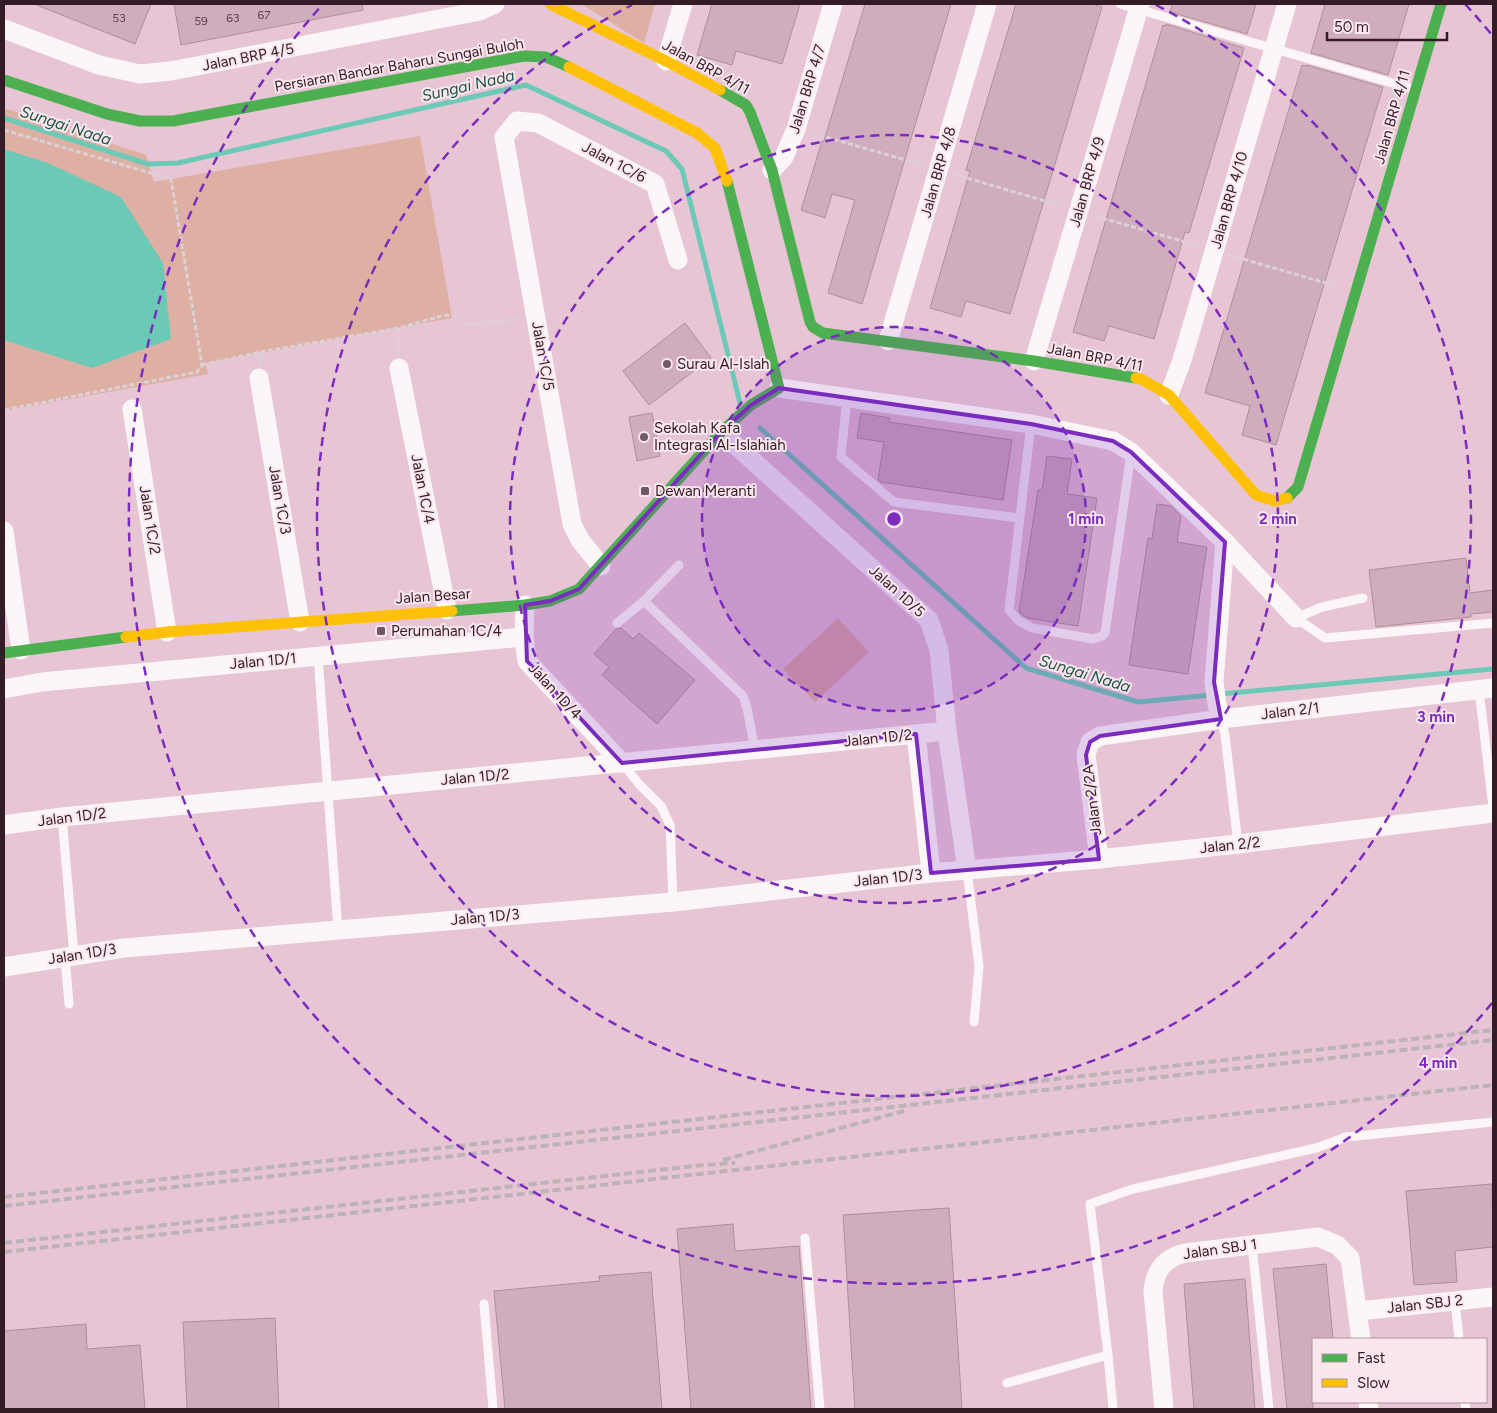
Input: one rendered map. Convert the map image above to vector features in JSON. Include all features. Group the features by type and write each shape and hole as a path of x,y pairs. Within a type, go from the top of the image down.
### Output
{"street":[{"name":"Jalan BRP 4/5","path":"4,29 99,65 140,74 171,72 480,11 495,4"},
{"name":"Jalan BRP 4/11","path":"550,4 666,61 746,105 772,170 810,322 813,327 822,333 1034,361 1141,379 1169,395 1256,495 1270,500 1281,501 1291,496 1298,487 1441,4"},
{"path":"666,61 683,4"},
{"name":"Jalan BRP 4/7","path":"772,170 784,157 796,128 833,4"},
{"name":"Jalan BRP 4/8","path":"888,341 987,4"},
{"name":"Jalan BRP 4/10","path":"1169,395 1182,360 1287,4"},
{"name":"Jalan BRP 4/9","path":"1034,361 1133,5"},
{"name":"Persiaran Bandar Baharu Sungai Buloh","path":"4,80 107,114 140,121 174,121 524,56 546,57 586,74 697,133 715,148 727,181 779,388"},
{"name":"Jalan 1C/6","path":"504,137 517,121 538,123 655,184 678,260"},
{"name":"Jalan 1C/5","path":"504,137 572,524 580,540 601,566"},
{"name":"Jalan 1C/4","path":"399,368 447,610"},
{"name":"Jalan 1C/3","path":"259,378 300,622"},
{"path":"779,388 1031,424 1113,441 1131,452 1225,542 1296,618"},
{"name":"Jalan Besar","path":"13,652 167,632 525,605 550,601 579,589 721,432 751,405 779,388"},
{"name":"Jalan 1C/2","path":"132,409 167,632"},
{"name":"Jalan 1D/5","path":"721,432 929,620 939,650 947,731 967,870"},
{"path":"4,531 13,652"},
{"path":"1219,712 1214,682 1225,542"},
{"name":"Jalan 1D/4","path":"525,605 524,637 527,661 622,763"},
{"name":"Jalan 1D/1","path":"4,689 42,682 524,637"},
{"name":"Jalan 2/1","path":"1090,742 1100,736 1219,712 1486,689"},
{"name":"Jalan 1D/2","path":"4,825 62,817 947,731"},
{"path":"916,734 931,873"},
{"name":"Jalan 2/2A","path":"1090,742 1086,755 1098,859"},
{"name":"Jalan 2/2","path":"967,870 1098,859 1238,844 1493,813"},
{"name":"Jalan 1D/3","path":"4,967 124,948 673,902 967,870"},
{"name":"Jalan SBJ 1","path":"1164,1409 1153,1291 1154,1280 1158,1270 1165,1261 1174,1255 1185,1252 1318,1237 1338,1244 1350,1258 1358,1311"},
{"name":"Jalan SBJ 2","path":"1358,1311 1493,1297"},
{"path":"1358,1311 1361,1338"}],"lane":[{"path":"1133,5 1415,90"},
{"path":"846,397 841,457 894,502 1019,518"},
{"path":"1031,424 1009,610 1019,621 1032,628 1093,639 1105,633 1131,452"},
{"path":"617,623 644,601 679,565"},
{"path":"1296,618 1322,607 1363,598"},
{"path":"644,601 743,696 755,750"},
{"path":"1296,618 1325,638 1493,623"},
{"path":"318,656 338,930"},
{"path":"1486,689 1493,807"},
{"path":"1219,712 1225,735 1238,844"},
{"path":"622,763 639,784 661,806 670,825 673,902"},
{"path":"62,817 69,956 69,1004"},
{"path":"967,870 979,966 974,1022"},
{"path":"1113,1409 1090,1204 1134,1189 1316,1148 1346,1137 1493,1122"},
{"path":"805,1238 820,1409"},
{"path":"1252,1245 1269,1409"},
{"path":"1455,1301 1459,1338"},
{"path":"484,1304 493,1409"},
{"path":"1007,1383 1108,1355"}],"path":[{"path":"4,130 171,179 202,365"},
{"path":"4,410 197,372 202,365 260,352 399,328 445,315 458,317 466,325 536,318"},
{"path":"399,328 399,368"}],"highlighted area":[{"path":"779,388 1031,424 1113,441 1131,452 1225,542 1214,682 1221,719 1100,736 1090,742 1086,755 1099,859 931,873 916,734 622,763 527,661 525,605 550,601 579,589 721,432 751,405"}],"shaded area":[{"path":"581,4 655,4 644,43"},
{"path":"4,108 146,155 154,182 420,136 452,318 206,363 208,374 4,411"},
{"path":"4,149 48,163 121,197 163,263 171,339 92,368 4,340"},
{"path":"838,618 869,652 815,702 783,669"}],"building":[{"path":"34,4 151,4 135,44"},
{"path":"174,4 362,4 363,10 181,45"},
{"path":"712,4 800,4 782,64 736,51 732,65 697,55"},
{"path":"865,4 951,4 862,304 828,293 855,200 832,194 825,218 801,210"},
{"path":"1016,4 1092,4 1102,7 1010,314 966,301 961,317 930,308 970,171 966,170"},
{"path":"1172,4 1256,4 1247,34 1170,12"},
{"path":"1325,4 1409,4 1388,75 1311,53"},
{"path":"1166,24 1244,48 1189,233 1185,232 1154,339 1109,326 1104,341 1073,332 1163,25 1166,26"},
{"path":"1302,65 1383,87 1276,445 1242,435 1250,406 1205,393"},
{"name":"Surau Al-Islah","path":"685,323 711,358 649,405 623,371"},
{"name":"Sekolah Kafa Integrasi Al-Islahiah","path":"652,413 660,456 637,461 629,417"},
{"path":"861,413 890,418 889,422 1012,440 1003,500 880,482 878,480 884,442 857,438"},
{"path":"1047,456 1072,459 1067,494 1097,498 1078,626 1027,618 1019,612 1038,490 1042,490"},
{"path":"1157,504 1171,506 1181,516 1177,542 1207,547 1188,674 1129,665 1148,538 1152,539"},
{"path":"1466,558 1470,593 1493,590 1493,612 1471,614 1471,617 1376,627 1369,570"},
{"path":"621,628 633,639 639,633 695,680 657,724 602,675 609,667 594,654 616,629"},
{"path":"1492,1184 1493,1247 1455,1251 1457,1282 1414,1285 1406,1191"},
{"path":"949,1208 962,1409 855,1409 843,1215"},
{"path":"733,1224 735,1251 799,1246 811,1409 691,1409 677,1229"},
{"path":"1326,1264 1333,1338 1312,1338 1313,1409 1287,1409 1273,1269"},
{"path":"651,1272 662,1409 505,1409 494,1291 600,1281 599,1276"},
{"path":"1245,1279 1255,1409 1194,1409 1184,1284"},
{"path":"275,1318 279,1409 187,1409 183,1322"},
{"path":"86,1324 87,1349 140,1345 145,1409 4,1409 4,1331"}],"waterway":[{"name":"Sungai Nada","path":"4,118 148,164 178,163 526,85 666,151 682,169 740,403"},
{"name":"Sungai Nada","path":"760,428 1026,668 1138,702 1211,695"},
{"name":"Sungai Nada","path":"1220,694 1493,669"}],"railway":[{"path":"4,1197 1493,1030"},
{"path":"4,1206 1493,1040"},
{"path":"4,1252 1493,1085"},
{"path":"723,1160 904,1111"},
{"path":"4,1243 735,1163"}],"traffic: fast":[{"path":"1287,498 1298,487 1441,4"},
{"path":"4,80 107,114 140,121 173,121 524,56 546,57 569,67"},
{"path":"720,90 746,105 750,112 772,170 810,322 813,327 823,333 1034,361 1136,378"},
{"path":"452,611 550,601 579,589 721,432 751,405 779,388 727,181"},
{"path":"4,653 126,637"}],"traffic: slow":[{"path":"550,4 666,61 720,90"},
{"path":"569,67 697,133 715,148 727,181"},
{"path":"1136,378 1169,395 1256,495 1275,501 1287,498"},
{"path":"126,637 167,632 452,611"}],"place":[{"name":"Surau Al-Islah","path":"667,364"},
{"name":"Sekolah Kafa Integrasi Al-Islahiah","path":"644,437"},
{"name":"Dewan Meranti","path":"645,491"},
{"name":"Perumahan 1C/4","path":"381,631"}]}
